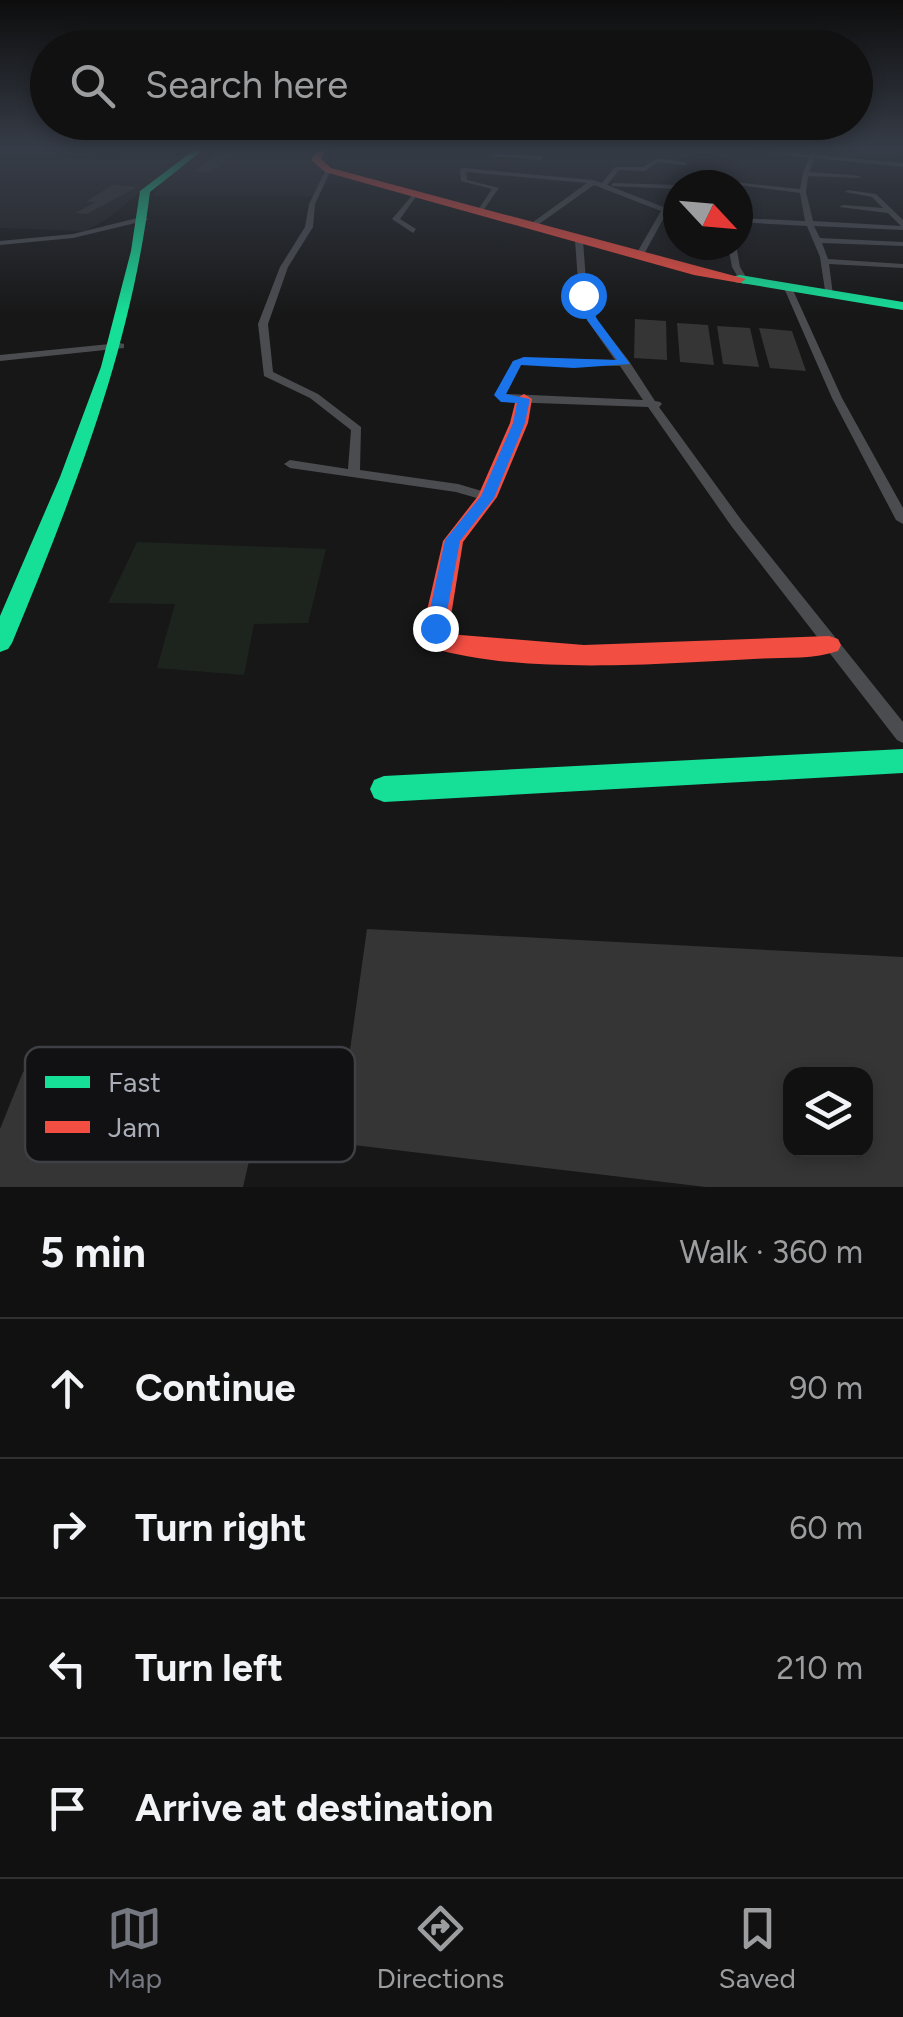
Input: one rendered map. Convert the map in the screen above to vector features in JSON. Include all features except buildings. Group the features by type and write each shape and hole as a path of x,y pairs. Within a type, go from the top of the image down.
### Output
{"street":[{"path":"0,644 89,433 120,346 145,205"},
{"path":"312,205 309,227 284,267 264,324 268,374 314,396 356,429 354,472"},
{"path":"406,205 396,219 413,231"},
{"path":"454,205 745,282 903,306"},
{"path":"480,213 485,205"},
{"path":"532,227 561,205"},
{"path":"801,205 824,262 829,295"},
{"path":"883,205 903,226"},
{"path":"842,207 888,212"},
{"path":"639,256 663,214"},
{"path":"0,242 73,236 145,218"},
{"path":"753,221 903,226"},
{"path":"580,240 587,308 592,320 656,404 738,524 903,735"},
{"path":"817,240 903,244"},
{"path":"735,260 745,282"},
{"path":"824,262 903,266"},
{"path":"788,288 837,398 903,520"},
{"path":"0,358 120,346"},
{"path":"624,364 574,365 528,360 517,363 500,395 506,399 656,404"},
{"path":"524,399 519,423 487,498 453,540 435,628 438,642 484,649 612,656 829,645"},
{"path":"290,464 458,488 487,498"},
{"path":"384,790 903,761"}],"shaded area":[{"path":"0,205 124,205 85,231 0,228"},
{"path":"137,542 326,549 308,623 254,624 244,675 157,668 175,604 108,603"}],"traffic: fast":[{"path":"0,643 70,477 109,367 137,251 143,205"},
{"path":"740,279 903,306"},
{"path":"384,789 903,761"}],"traffic: jam":[{"path":"456,205 698,272 740,279"},
{"path":"524,399 519,423 487,497 453,541 435,628 437,641 584,655 829,645"}],"route":[{"path":"435,628 453,540 487,498 519,423 524,399 500,395 517,363 528,360 574,365 624,364 592,320 583,295"}]}
